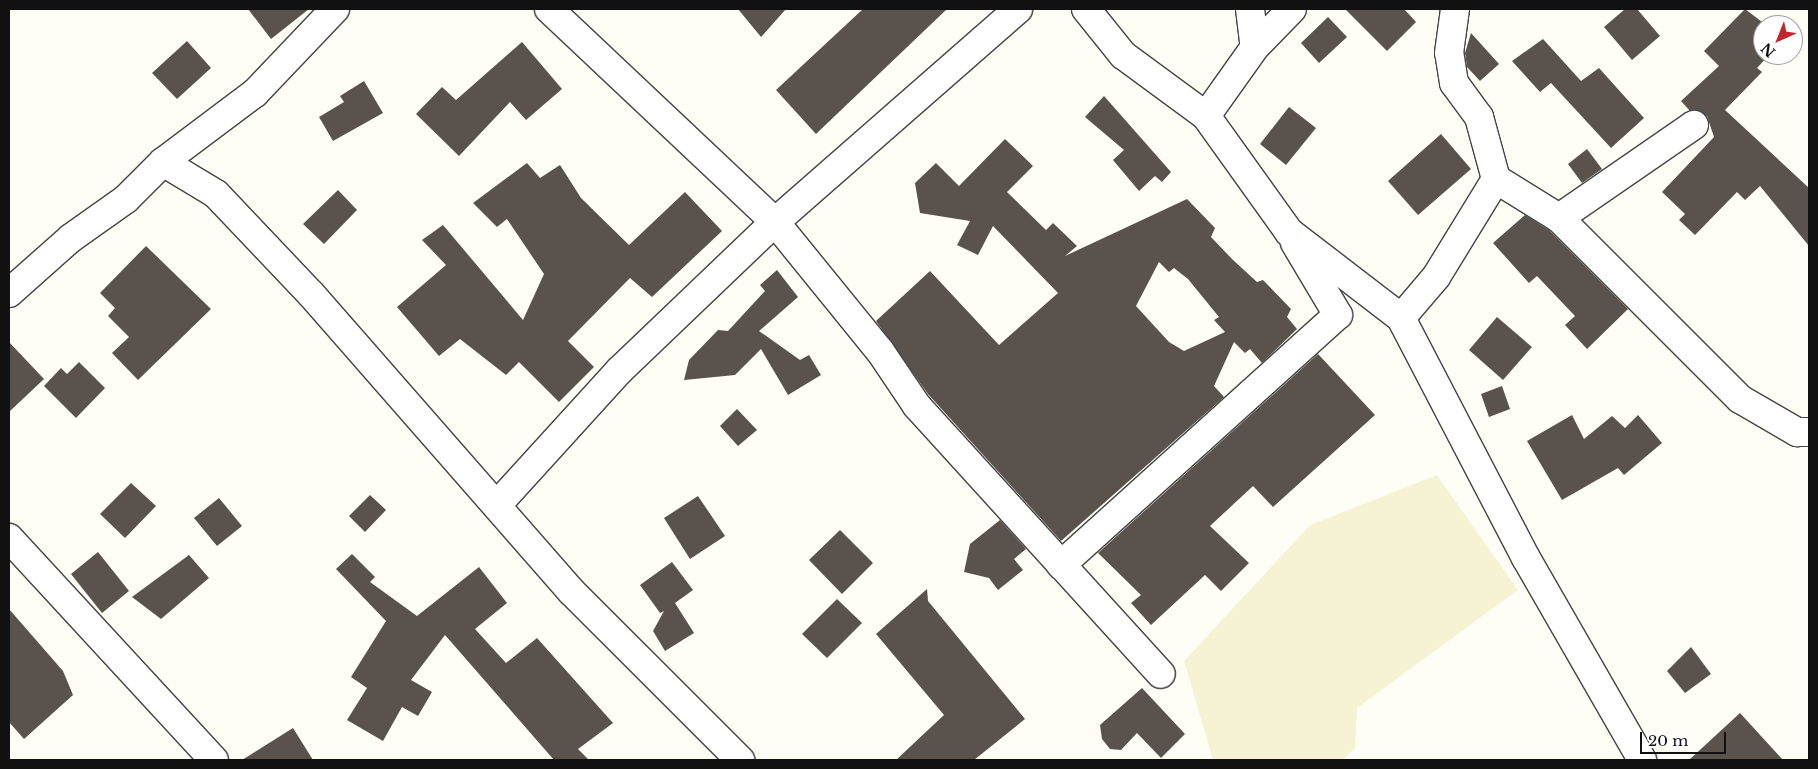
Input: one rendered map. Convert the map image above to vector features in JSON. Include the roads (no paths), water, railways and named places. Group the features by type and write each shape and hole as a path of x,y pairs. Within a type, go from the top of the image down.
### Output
{"street":[{"path":"9,293 71,238 126,200 163,162 255,93 334,9"},
{"path":"549,9 775,222 880,351 917,406 1161,674"},
{"path":"498,505 620,370 775,222 1018,9"},
{"path":"1061,564 1338,315 1288,232 1206,116 1123,54 1086,9"},
{"path":"1250,9 1255,47"},
{"path":"1206,116 1255,47 1292,9"},
{"path":"1455,9 1449,53 1454,83 1479,117 1496,179 1560,218 1740,399 1797,432 1809,432"},
{"path":"1560,218 1694,126"},
{"path":"163,162 216,194 498,505 572,592 740,760"},
{"path":"1401,318 1436,277 1496,179"},
{"path":"1288,232 1401,318 1526,558 1642,760"},
{"path":"9,538 214,760"}]}
